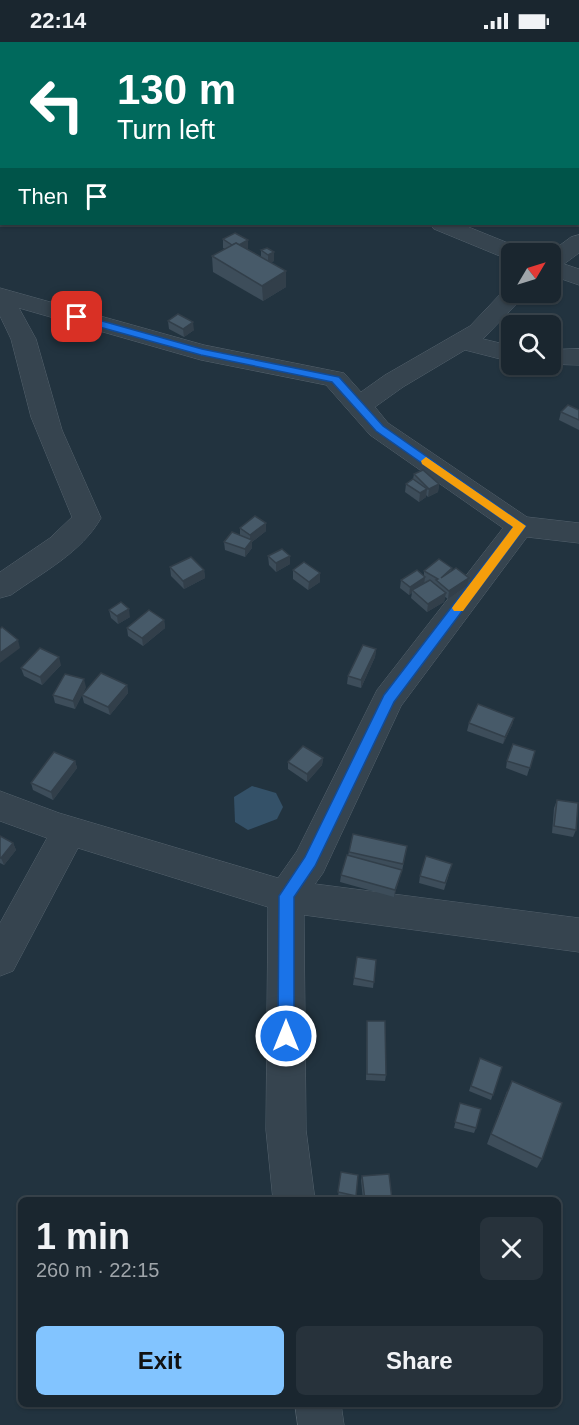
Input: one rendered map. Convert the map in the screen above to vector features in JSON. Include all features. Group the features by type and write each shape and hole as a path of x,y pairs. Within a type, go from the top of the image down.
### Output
{"street":[{"path":"444,225 501,248"},
{"path":"561,256 579,242"},
{"path":"561,269 579,278"},
{"path":"0,295 201,352 335,379 380,429 520,526 579,532"},
{"path":"0,302 20,330 43,415 87,518 82,527 69,538 0,587"},
{"path":"359,406 394,381 478,331 505,303"},
{"path":"461,341 501,351"},
{"path":"561,358 579,357"},
{"path":"294,1197 286,1130 286,896 310,862 388,699 520,526"},
{"path":"0,806 30,819 286,896 579,935"},
{"path":"0,959 69,831"},
{"path":"318,1407 321,1425"}],"water":[{"path":"252,786 276,793 283,807 277,819 248,830 235,822 234,797"}],"building":[{"path":"235,233 248,240 239,245 236,243 232,245 223,239"},
{"path":"236,243 286,271 262,286 212,256"},
{"path":"267,248 274,252 268,255 261,250"},
{"path":"178,314 193,322 183,329 168,321"},
{"path":"568,405 579,410 579,420 561,412"},
{"path":"423,470 439,484 429,489 414,474"},
{"path":"413,479 427,489 420,493 406,484"},
{"path":"255,516 266,523 250,535 240,528"},
{"path":"232,532 252,540 245,549 224,542"},
{"path":"282,549 290,556 276,563 268,556"},
{"path":"191,557 204,570 183,581 170,567"},
{"path":"439,559 452,568 441,578 456,568 469,578 449,591 436,580 438,579 424,571"},
{"path":"304,562 320,573 309,582 293,570"},
{"path":"417,570 425,577 410,587 401,580"},
{"path":"430,580 446,593 428,604 412,590"},
{"path":"121,602 129,609 117,616 109,610"},
{"path":"149,610 164,620 142,638 127,628"},
{"path":"2,627 18,640 0,653 0,629"},
{"path":"363,645 376,649 361,680 348,676"},
{"path":"40,648 59,657 40,677 21,668"},
{"path":"101,673 127,685 108,707 82,695"},
{"path":"65,674 84,679 73,701 53,695"},
{"path":"478,704 514,718 505,737 469,723"},
{"path":"513,744 535,751 530,768 507,761"},
{"path":"303,746 323,758 307,774 288,762"},
{"path":"54,752 75,761 51,792 31,783"},
{"path":"557,800 578,803 576,830 554,826"},
{"path":"353,834 407,846 403,864 349,852"},
{"path":"0,836 13,843 1,858 0,858"},
{"path":"347,855 402,870 395,890 341,875"},
{"path":"426,856 452,864 445,883 420,876"},
{"path":"357,957 376,960 374,982 354,978"},
{"path":"367,1021 385,1021 386,1075 367,1074"},
{"path":"480,1058 502,1067 493,1095 471,1086"},
{"path":"512,1081 562,1103 542,1159 491,1134"},
{"path":"460,1103 481,1109 476,1128 455,1122"},
{"path":"341,1172 358,1175 356,1196 338,1192"},
{"path":"389,1174 392,1197 365,1197 362,1176"}],"slow traffic":[{"path":"426,461 520,526 459,608"}],"route":[{"path":"77,317 201,352 335,379 380,429 520,526 388,699 310,862 286,896 286,1036"}]}
